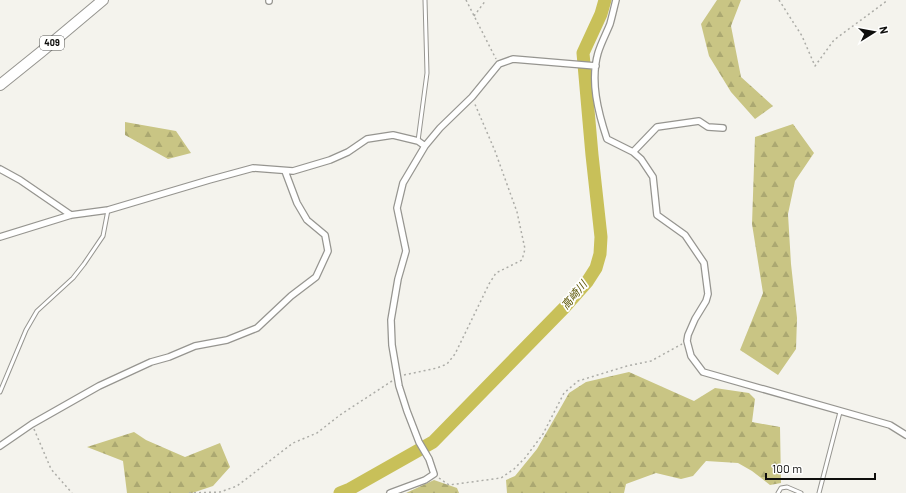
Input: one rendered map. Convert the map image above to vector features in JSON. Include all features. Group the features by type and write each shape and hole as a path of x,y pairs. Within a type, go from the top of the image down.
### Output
{"highway":[{"name":"409","path":"0,84 103,0"}],"street":[{"path":"616,0 610,24 597,55 594,82 602,124 607,139 633,152 641,160 653,177 657,216 685,235 704,263 708,294 706,301 695,318 687,341 691,356 703,372 890,425 906,435"},
{"path":"390,493 425,480 434,474 430,459 419,442 407,411 398,377 392,345 391,320 398,279 406,251 397,208 403,183 425,146 440,128 472,97 499,64 514,59 596,66"},
{"path":"633,152 657,127 699,121 708,127 723,128"},
{"path":"0,237 71,215 108,210 253,168 292,171 330,160 348,152 367,139 393,135 418,141 425,146"},
{"path":"0,169 20,180 71,215"},
{"path":"0,446 32,424 99,386 151,362 195,346 227,340 257,328 291,296 316,277 328,251 325,235 307,220 297,203 285,171"}],"lane":[{"path":"418,141 427,73 425,0"},
{"path":"0,392 26,330 37,310 73,278 84,264 102,236 108,210"},
{"path":"819,493 840,412"},
{"path":"778,493 781,488 787,487 801,493"}],"path":[{"path":"466,0 499,64"},
{"path":"474,16 486,0"},
{"path":"780,0 802,36 815,66 834,40 888,0"},
{"path":"189,493 220,492 237,486 293,443 316,433 340,415 398,377 437,368 447,364 455,354 496,273 522,260 526,249 517,212 495,151 472,97"},
{"path":"434,474 449,485 501,478 514,469 525,458 543,434 564,393 578,381 627,366 651,361 687,341"},
{"path":"32,424 51,469 72,493"}],"green space":[{"path":"717,0 741,0 731,26 741,77 773,106 755,119 731,92 709,56 701,24"},
{"path":"125,122 176,131 191,153 168,159 125,135"},
{"path":"793,124 814,153 795,181 788,214 791,264 797,318 796,349 778,375 740,350 763,293 752,224 755,137"},
{"path":"629,372 694,401 715,388 749,393 755,399 752,422 780,427 781,483 770,485 752,471 738,463 706,461 693,476 681,479 656,473 626,484 624,493 507,493 506,480 515,476 537,449 569,393 586,382"},
{"path":"134,432 146,440 185,457 220,443 230,467 213,486 192,493 127,493 123,461 87,447"},
{"path":"434,480 457,488 459,493 406,493"}],"waterway":[{"name":"高崎川","path":"340,493 350,489 433,442 564,308 587,282 596,268 600,254 601,237 583,53 601,14 605,0"}]}
